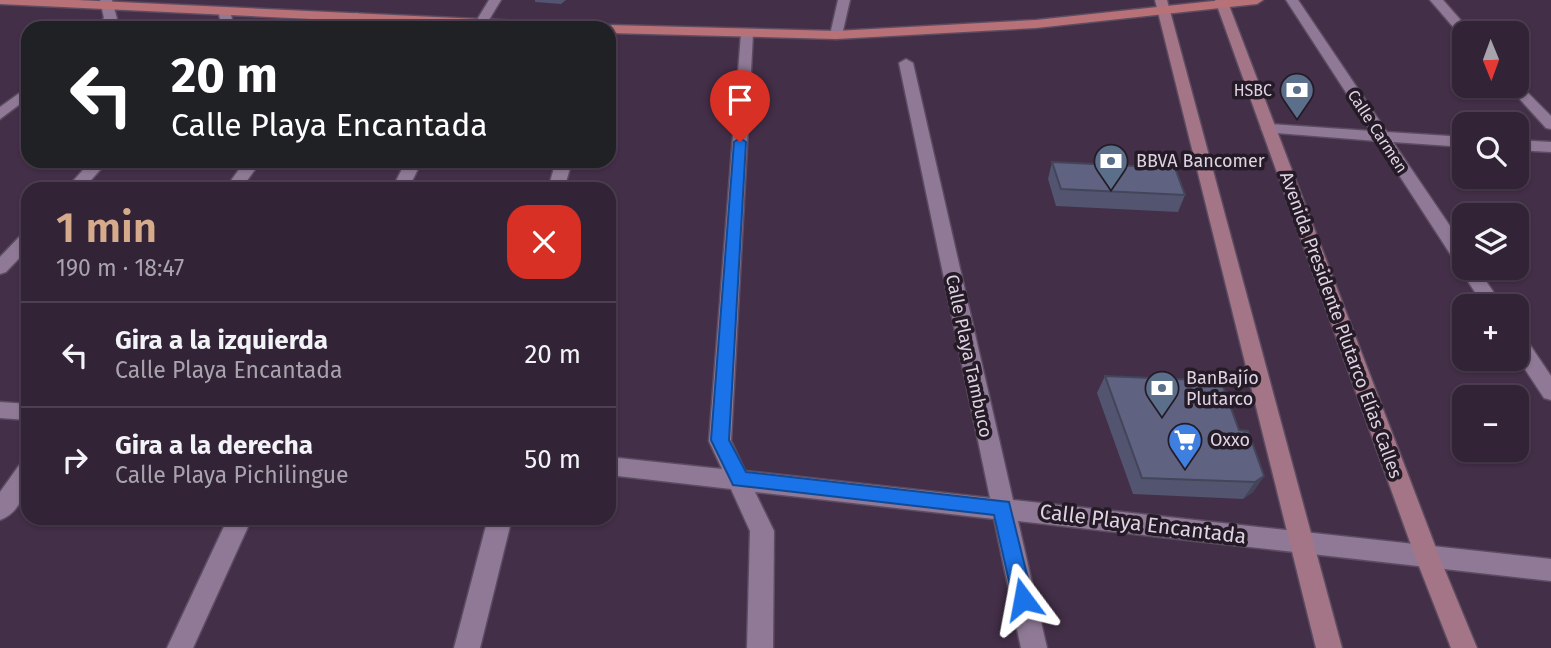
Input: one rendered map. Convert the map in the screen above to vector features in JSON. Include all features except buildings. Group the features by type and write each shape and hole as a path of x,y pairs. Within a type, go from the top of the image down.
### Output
{"main road":[{"path":"616,29 836,35 1036,24 1162,5 1258,0"},
{"path":"1,1 107,2 341,21"},
{"name":"Avenida Presidente Plutarco Elías Calles","path":"1222,2 1427,556 1464,648"},
{"path":"1162,5 1329,648"}],"street":[{"path":"483,21 495,0"},
{"path":"836,35 844,0"},
{"name":"Calle Carmen","path":"1292,0 1452,242"},
{"path":"1436,0 1455,21"},
{"path":"107,2 111,19 109,21"},
{"path":"224,11 225,21"},
{"path":"747,34 720,440 762,531 760,648"},
{"name":"Calle Playa Tambuco","path":"905,63 1034,648"},
{"path":"0,115 21,97"},
{"path":"1526,98 1551,125"},
{"path":"1269,129 1452,141"},
{"path":"1529,146 1551,148"},
{"path":"80,182 94,168"},
{"path":"0,268 21,246"},
{"path":"1529,359 1551,392"},
{"path":"0,410 21,412"},
{"name":"Calle Playa Encantada","path":"616,467 1551,569"},
{"path":"0,510 21,481"},
{"path":"180,648 237,525"},
{"path":"467,648 498,525"}],"place":[{"name":"HSBC","path":"1297,120"},
{"name":"BBVA Bancomer","path":"1111,191"},
{"name":"BanBajío Plutarco","path":"1162,418"},
{"name":"Oxxo","path":"1185,470"}],"route":[{"path":"740,142 720,440 740,479 1002,508 1023,599"}]}
